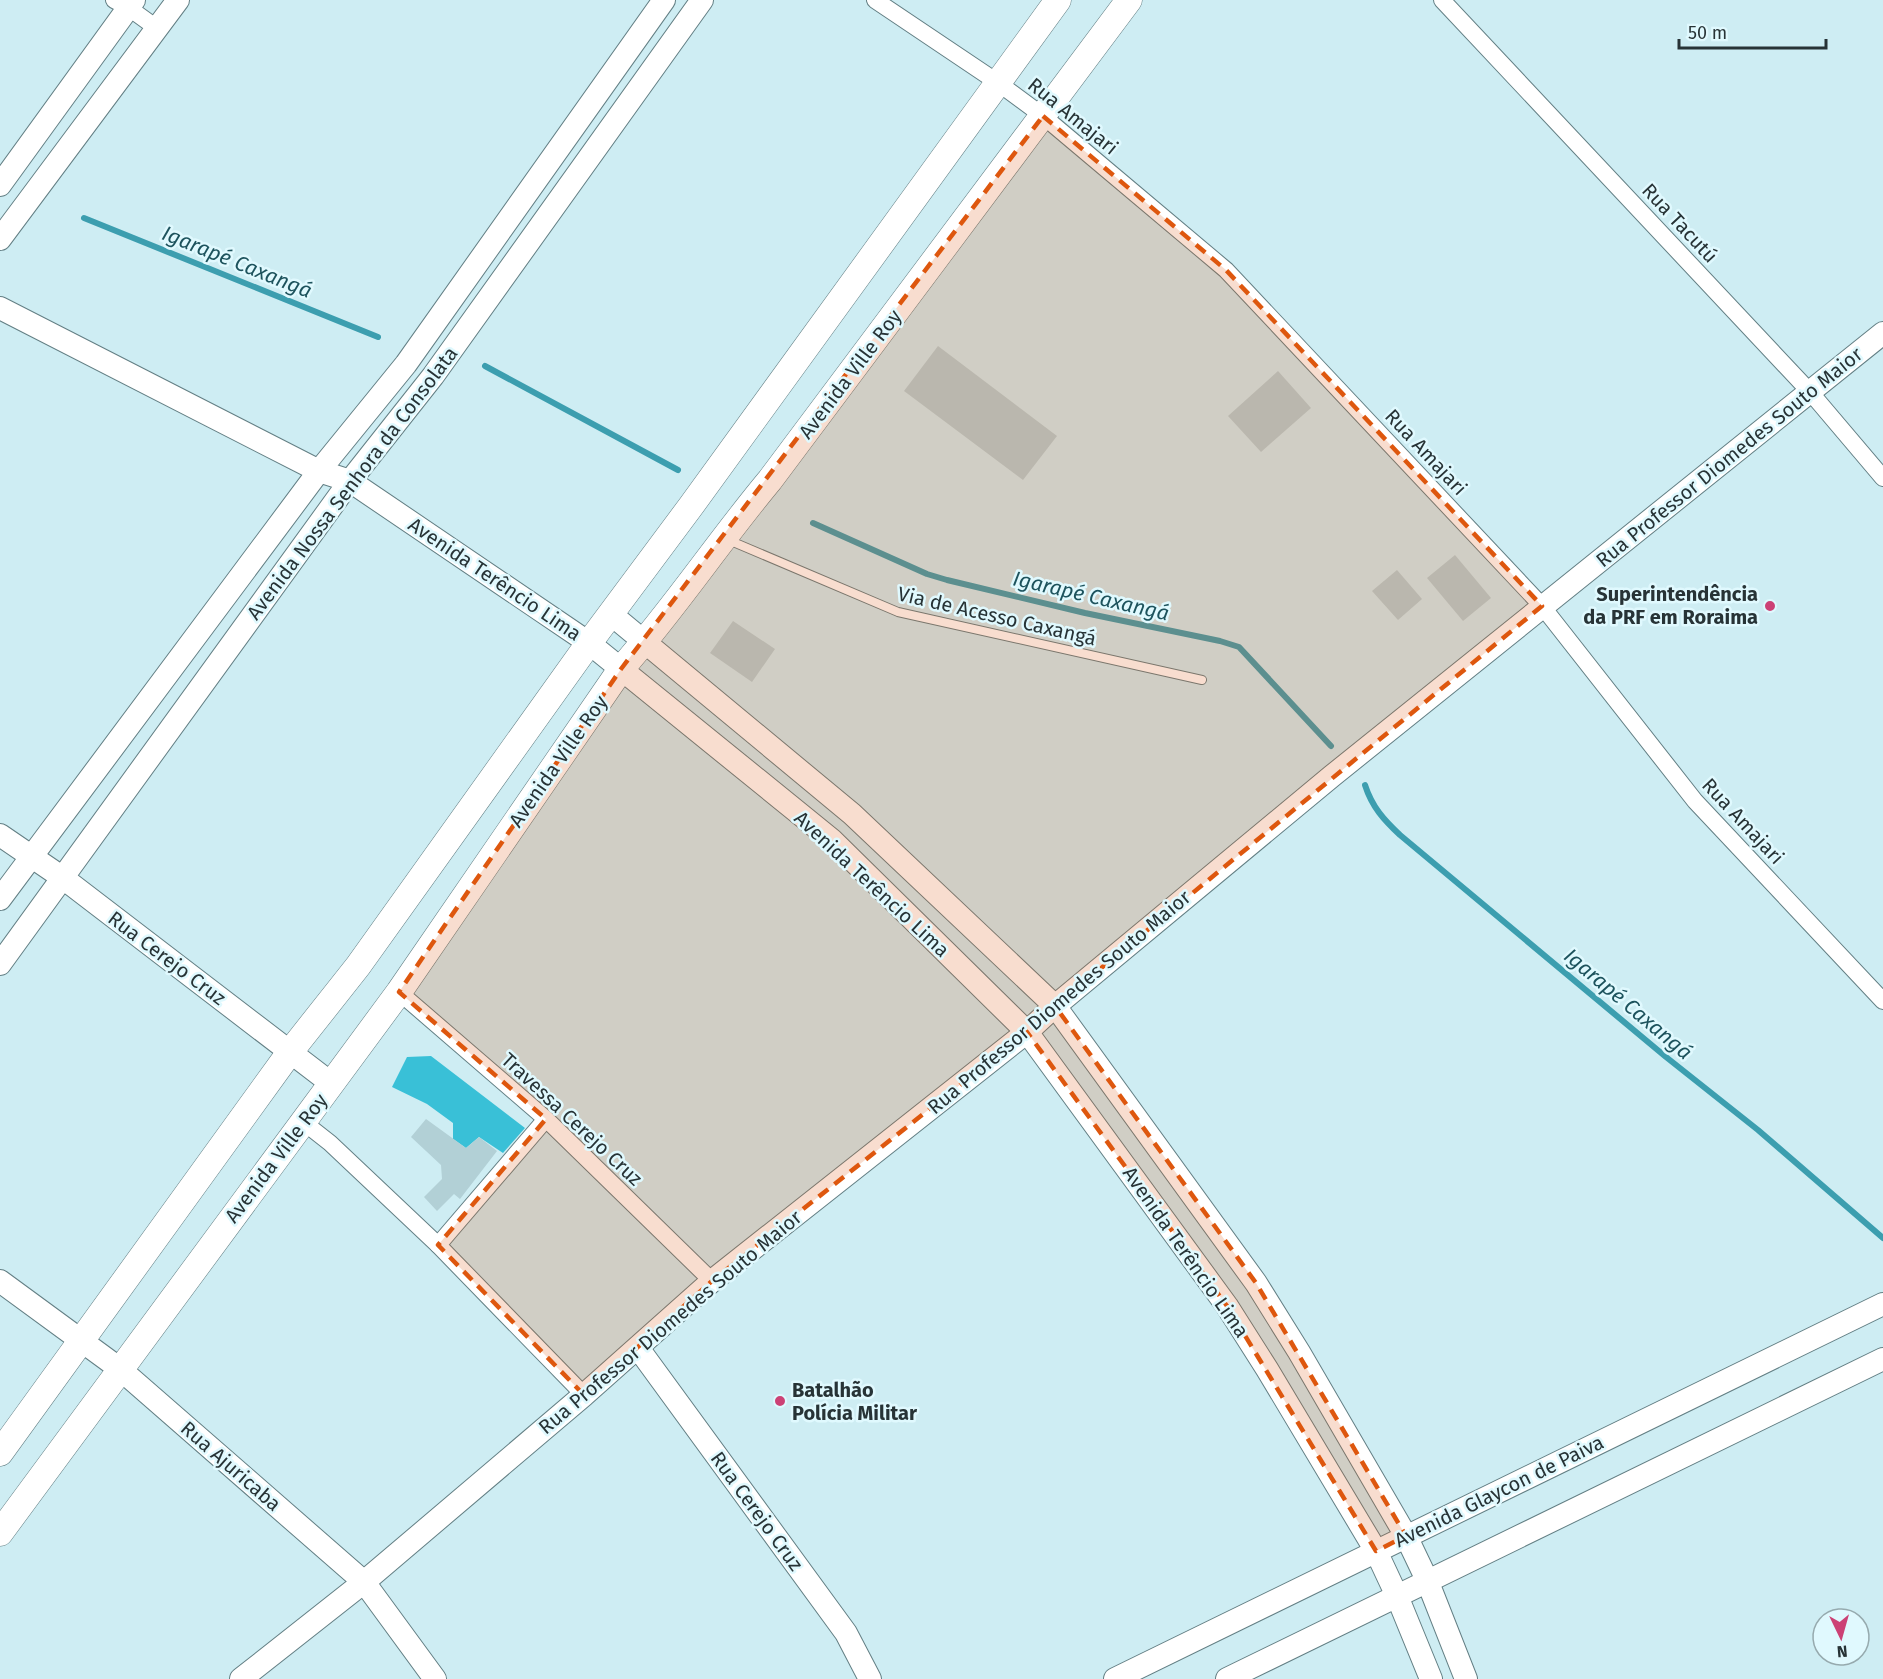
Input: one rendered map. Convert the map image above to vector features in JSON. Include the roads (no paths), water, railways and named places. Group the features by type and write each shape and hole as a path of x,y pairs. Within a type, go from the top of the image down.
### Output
{"main road":[{"path":"0,239 178,0"},
{"name":"Avenida Nossa Senhora da Consolata","path":"0,899 318,471 406,364 446,304 664,0"},
{"name":"Avenida Nossa Senhora da Consolata","path":"0,964 350,481 433,376 702,0"},
{"path":"0,1454 290,1052 358,966 589,644 691,507 1058,0"},
{"name":"Avenida Ville Roy","path":"0,1533 399,992 621,669 646,641 727,533 771,480 1129,0"},
{"path":"0,185 125,3"},
{"name":"Avenida Terêncio Lima","path":"0,308 318,471 350,481 589,644 832,840 1027,1032 1227,1306 1376,1551 1431,1679"},
{"name":"Rua Professor Diomedes Souto Maior","path":"241,1679 364,1582 584,1395 712,1281 1027,1032 1055,1006 1332,776 1883,333"},
{"name":"Avenida Terêncio Lima","path":"612,615 852,814 1055,1006 1256,1283 1299,1352 1406,1536 1427,1580 1466,1679"},
{"name":"Rua Cerejo Cruz","path":"0,835 63,878 332,1084"},
{"name":"Rua Ajuricaba","path":"0,1281 120,1369 364,1582 435,1679"},
{"name":"Avenida Glaycon de Paiva","path":"1115,1679 1883,1304"},
{"name":"Rua Cerejo Cruz","path":"638,1348 846,1633 870,1679"},
{"path":"1267,1369 1299,1352"},
{"path":"1227,1679 1883,1359"}],"street":[{"name":"Rua Amajari","path":"875,0 997,82 1043,116 1226,270 1542,606 1695,801 1883,1001"},
{"name":"Rua Tacutú","path":"1442,0 1811,393 1883,478"},
{"path":"125,3 158,29"},
{"name":"Travessa Cerejo Cruz","path":"399,992 546,1119 712,1281"},
{"path":"438,1245 546,1119"},
{"path":"302,1121 330,1143 438,1245 584,1395"}],"lane":[{"name":"Via de Acesso Caxangá","path":"727,533 898,612 1202,680"}],"waterway":[{"name":"Igarapé Caxangá","path":"84,218 378,337"},
{"name":"Igarapé Caxangá","path":"485,366 678,470"},
{"name":"Igarapé Caxangá","path":"813,523 927,574 947,580 1239,647 1331,746"},
{"name":"Igarapé Caxangá","path":"1365,785 1379,813 1400,835 1666,1057 1758,1130 1883,1238"}],"place":[{"name":"Superintendência da PRF em Roraima","path":"1770,606"},
{"name":"Batalhão Polícia Militar","path":"780,1401"}]}
